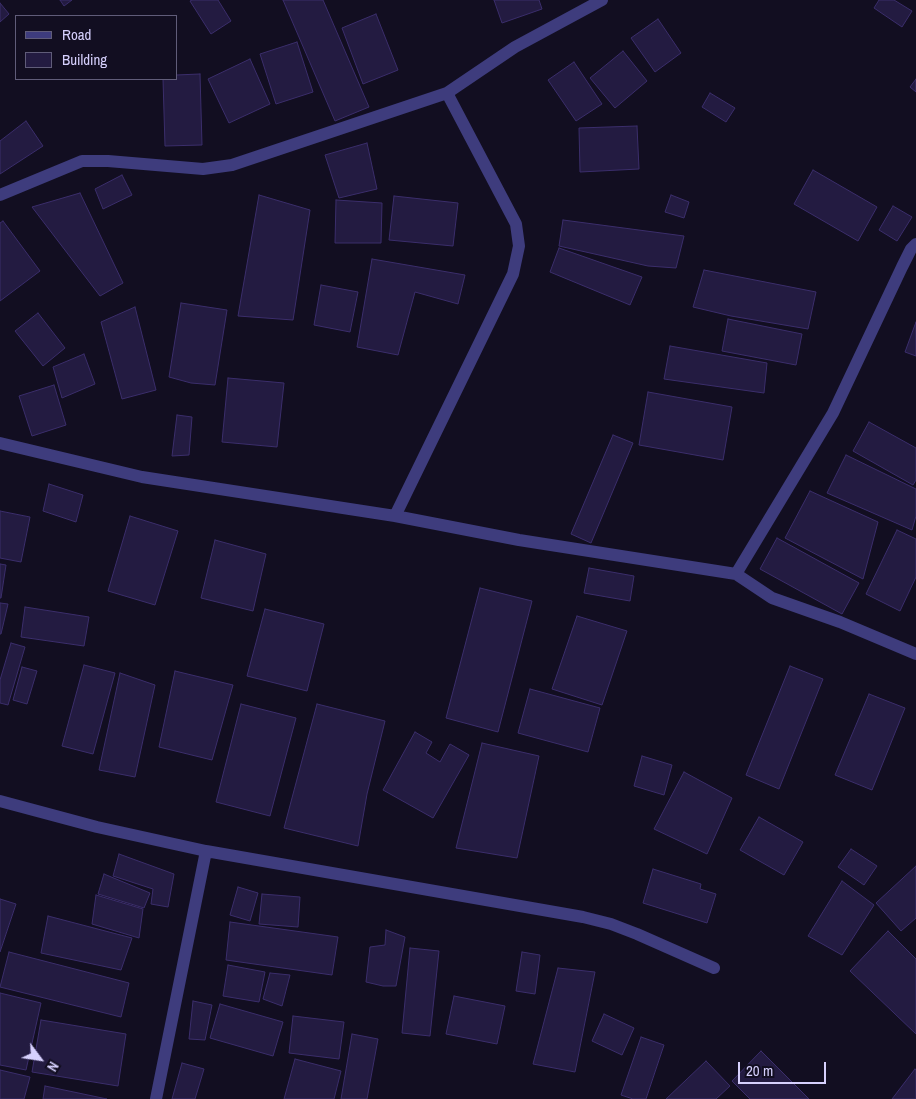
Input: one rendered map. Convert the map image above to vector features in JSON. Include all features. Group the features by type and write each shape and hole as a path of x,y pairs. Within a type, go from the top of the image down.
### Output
{"street":[{"path":"0,196 82,161 108,161 203,169 232,165 447,93 516,47 602,0"},
{"path":"395,516 513,274 519,246 516,224 447,93"},
{"path":"736,574 833,413 902,267 911,249 916,244"},
{"path":"0,443 142,477 395,516 519,540 736,574 772,598 840,622 916,654"},
{"path":"0,801 97,827 206,851 583,917 611,924 637,934 714,968"},
{"path":"156,1099 206,851"}],"building":[{"path":"60,0 72,0 64,6"},
{"path":"218,0 231,21 211,34 190,1"},
{"path":"283,0 323,0 369,107 335,121"},
{"path":"494,0 539,0 542,9 502,23"},
{"path":"879,0 894,0 912,11 902,27 874,8"},
{"path":"0,3 9,14 0,22"},
{"path":"376,14 398,70 363,84 342,28"},
{"path":"658,19 681,53 655,72 631,38"},
{"path":"297,42 313,92 276,104 260,54"},
{"path":"623,51 647,81 615,108 590,78"},
{"path":"250,59 270,104 229,123 208,79"},
{"path":"574,62 602,104 576,121 548,80"},
{"path":"200,74 202,145 165,146 163,80 178,80 178,75"},
{"path":"916,79 916,92 910,87"},
{"path":"710,93 735,108 726,122 702,107"},
{"path":"26,121 43,146 0,174 0,141"},
{"path":"637,126 639,169 580,172 579,128"},
{"path":"367,143 377,189 339,198 325,155"},
{"path":"813,170 877,207 858,241 794,204"},
{"path":"122,175 132,195 103,209 95,189"},
{"path":"80,193 123,283 100,296 32,207"},
{"path":"259,195 310,210 293,320 238,316"},
{"path":"671,195 689,202 684,218 665,212"},
{"path":"394,196 458,203 453,246 389,240"},
{"path":"336,200 382,203 381,243 335,243"},
{"path":"893,206 912,217 897,241 879,230"},
{"path":"563,220 684,236 676,268 648,266 559,246"},
{"path":"3,221 40,271 0,301 0,223"},
{"path":"559,248 642,277 630,305 550,272"},
{"path":"372,259 465,275 458,304 415,292 398,355 357,347"},
{"path":"704,270 816,292 808,329 731,316 693,307"},
{"path":"321,285 358,292 350,332 314,325"},
{"path":"181,303 227,310 215,385 191,383 169,377"},
{"path":"135,307 156,390 122,399 101,322"},
{"path":"38,313 65,348 43,366 15,331"},
{"path":"728,319 802,334 796,365 722,351"},
{"path":"916,322 916,356 905,352"},
{"path":"670,346 767,363 764,393 664,379"},
{"path":"84,354 95,384 62,398 53,367"},
{"path":"228,378 284,383 277,447 222,442"},
{"path":"54,385 66,425 32,436 19,396"},
{"path":"648,392 732,407 723,460 639,445"},
{"path":"177,415 192,417 189,455 172,456"},
{"path":"869,422 916,448 916,480 913,485 853,451"},
{"path":"613,435 633,443 591,543 571,534"},
{"path":"846,455 916,489 916,516 912,530 827,493"},
{"path":"49,484 83,495 76,522 43,511"},
{"path":"810,491 878,522 863,579 785,538"},
{"path":"0,511 30,517 21,562 0,558"},
{"path":"130,516 178,531 155,605 108,591"},
{"path":"897,530 916,539 916,577 900,611 866,594"},
{"path":"777,538 859,583 842,614 760,569"},
{"path":"215,540 266,554 253,611 201,598"},
{"path":"0,564 6,565 1,598 0,598"},
{"path":"589,568 634,576 630,601 584,593"},
{"path":"480,588 532,601 498,732 446,718"},
{"path":"0,603 8,604 1,634 0,634"},
{"path":"25,607 89,617 84,646 21,637"},
{"path":"265,609 324,624 307,691 247,676"},
{"path":"577,616 627,631 602,705 552,689"},
{"path":"11,643 25,647 8,705 0,703 0,680"},
{"path":"84,665 115,673 93,754 62,746"},
{"path":"790,666 823,679 779,789 746,775"},
{"path":"22,667 37,671 27,704 13,700"},
{"path":"175,671 233,685 212,760 159,747"},
{"path":"120,673 155,685 135,777 99,770"},
{"path":"530,689 600,708 588,752 518,733"},
{"path":"869,694 905,708 872,790 835,775"},
{"path":"241,704 296,718 270,816 216,802"},
{"path":"317,704 385,721 367,794 358,846 284,828"},
{"path":"415,732 432,742 426,753 440,762 450,744 469,755 433,818 383,790"},
{"path":"482,743 539,756 517,858 456,848"},
{"path":"642,756 672,765 664,795 634,786"},
{"path":"684,772 732,798 707,854 654,829"},
{"path":"759,817 803,842 784,875 740,850"},
{"path":"851,849 877,866 864,885 838,867"},
{"path":"119,854 174,874 168,907 151,904 153,889 113,876"},
{"path":"916,866 916,918 901,931 876,903"},
{"path":"653,869 701,884 700,889 716,894 707,923 643,903"},
{"path":"104,874 150,893 144,908 98,894"},
{"path":"842,881 874,905 842,955 808,936"},
{"path":"238,887 258,893 250,921 230,915"},
{"path":"262,894 300,897 298,927 259,924"},
{"path":"96,895 143,909 139,938 92,924"},
{"path":"0,899 16,904 0,952"},
{"path":"48,916 132,938 121,970 41,953"},
{"path":"230,922 338,937 332,975 226,960"},
{"path":"386,930 405,937 396,986 383,986 366,982 370,947 385,945"},
{"path":"888,931 916,959 916,1034 850,971"},
{"path":"410,948 439,951 430,1036 402,1033"},
{"path":"9,952 129,983 121,1017 0,987"},
{"path":"522,952 540,955 535,994 516,991"},
{"path":"228,965 265,972 259,1002 223,996"},
{"path":"558,968 595,972 575,1072 533,1064"},
{"path":"270,973 290,975 282,1006 263,999"},
{"path":"0,993 41,1003 26,1070 0,1065"},
{"path":"454,996 505,1006 497,1044 446,1034"},
{"path":"193,1001 212,1005 205,1040 189,1039"},
{"path":"220,1004 283,1022 273,1056 210,1038"},
{"path":"604,1014 634,1028 622,1055 592,1041"},
{"path":"293,1016 344,1022 339,1059 289,1053"},
{"path":"41,1020 126,1034 118,1086 32,1072"},
{"path":"352,1034 378,1039 367,1099 341,1099"},
{"path":"641,1037 664,1045 646,1099 633,1099 621,1095"},
{"path":"761,1051 809,1099 750,1099 732,1081"},
{"path":"295,1059 341,1071 334,1099 284,1099"},
{"path":"706,1061 730,1086 716,1099 666,1099"},
{"path":"182,1063 204,1069 195,1099 172,1099"},
{"path":"915,1069 916,1099 892,1099"},
{"path":"0,1070 30,1077 24,1099 0,1099"},
{"path":"45,1086 107,1099 43,1099"}]}
